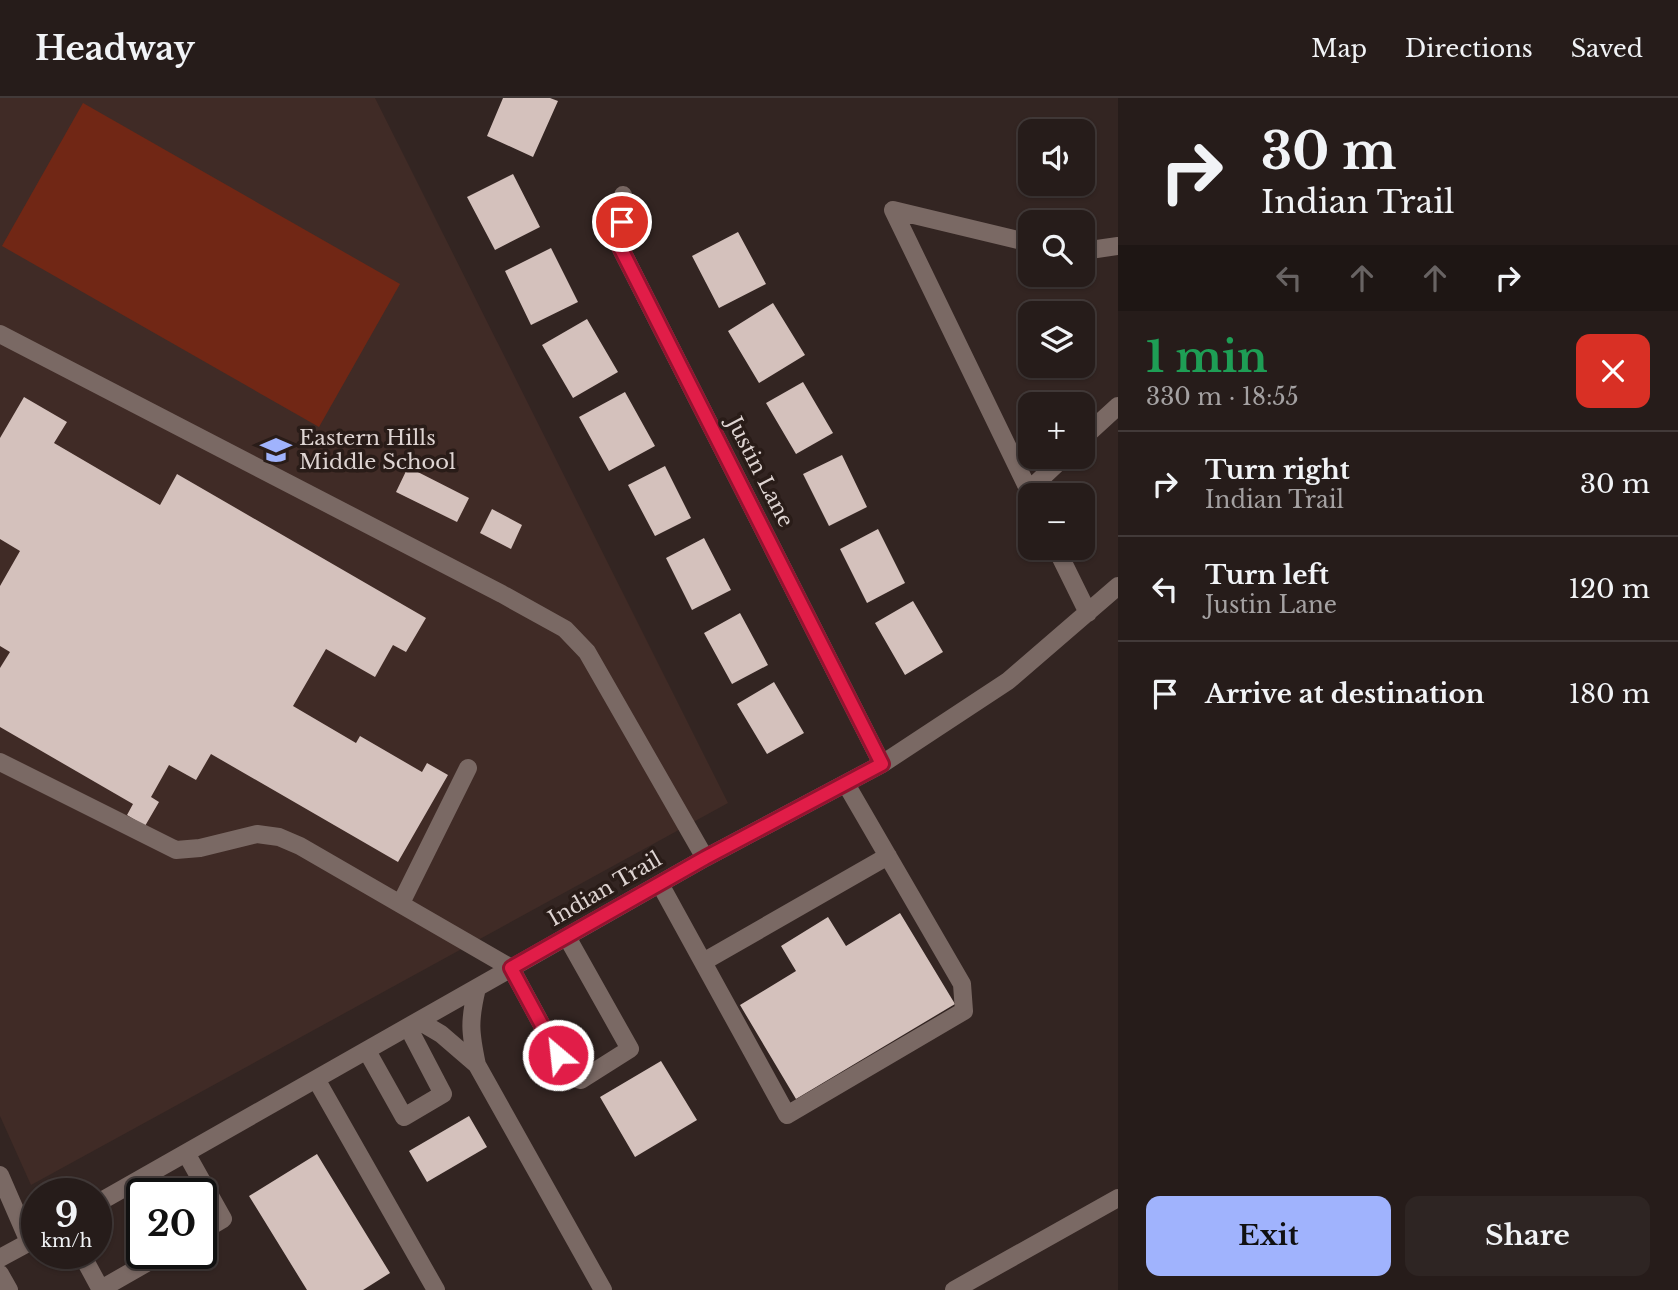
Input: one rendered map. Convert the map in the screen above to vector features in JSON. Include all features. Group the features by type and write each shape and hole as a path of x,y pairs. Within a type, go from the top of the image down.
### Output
{"street":[{"name":"Justin Lane","path":"623,195 621,249 882,764"},
{"path":"1018,240 893,210 1026,483"},
{"path":"1095,249 1118,246"},
{"path":"0,334 544,615 565,629 587,652 705,858"},
{"path":"1095,427 1118,405"},
{"path":"1039,483 1052,469"},
{"path":"1062,560 1088,613"},
{"name":"Indian Trail","path":"112,1195 705,858 882,764 1008,681 1118,586"},
{"path":"0,762 176,850 201,848 257,834 279,837 300,846 511,968 570,1077 581,1080 629,1049 567,937"},
{"path":"401,903 468,768"},
{"path":"660,884 787,1115 964,1011 962,984 846,783"},
{"path":"703,962 888,856"},
{"path":"477,988 470,1017 470,1033 477,1065 603,1290"},
{"path":"414,1024 441,1034 477,1065"},
{"path":"367,1051 404,1117 443,1094 414,1024"},
{"path":"316,1079 436,1290"},
{"path":"186,1153 200,1178"},
{"path":"0,1175 21,1216"},
{"path":"954,1290 1118,1198"},
{"path":"217,1208 223,1219 217,1223"},
{"path":"0,1258 21,1247"},
{"path":"90,1269 101,1289 136,1269"},
{"path":"0,1275 9,1290"}],"shaded area":[{"name":"Eastern Hills Middle School","path":"0,98 375,98 728,803 44,1178 28,1178 0,1116"},
{"path":"83,103 400,284 319,427 2,246"}],"building":[{"path":"503,98 550,98 558,101 533,157 487,136"},
{"path":"513,174 540,227 495,250 467,197"},
{"path":"738,232 766,284 719,308 692,256"},
{"path":"551,248 578,302 531,325 505,271"},
{"path":"773,303 805,355 759,383 728,331"},
{"path":"587,319 618,372 573,398 542,345"},
{"path":"803,382 833,433 796,454 766,403"},
{"path":"625,392 655,446 609,471 579,417"},
{"path":"24,397 67,422 54,443 160,505 177,474 426,618 406,652 393,645 375,677 326,649 293,706 356,743 360,736 422,772 427,763 448,775 398,862 211,754 196,780 169,765 151,797 159,802 145,826 127,815 133,804 0,727 0,668 10,652 0,646 0,586 20,551 0,539 0,438"},
{"path":"842,455 867,507 829,526 803,474"},
{"path":"665,466 691,518 655,536 628,485"},
{"path":"408,467 469,498 457,522 396,492"},
{"path":"492,509 522,525 511,549 480,533"},
{"path":"878,529 905,583 867,603 840,549"},
{"path":"704,538 731,590 692,610 666,558"},
{"path":"913,601 943,652 905,675 875,623"},
{"path":"740,613 768,665 732,684 704,633"},
{"path":"774,682 804,733 767,754 737,704"},
{"path":"900,913 955,1004 796,1099 740,1005 796,971 781,946 828,917 846,946"},
{"path":"661,1061 697,1120 635,1157 600,1097"},
{"path":"469,1116 487,1147 427,1182 409,1151"},
{"path":"317,1154 390,1273 363,1290 307,1290 249,1196"}],"place":[{"name":"Eastern Hills Middle School","path":"276,450"}],"route":[{"path":"558,1055 511,968 705,858 882,764 621,249 622,222"}]}
